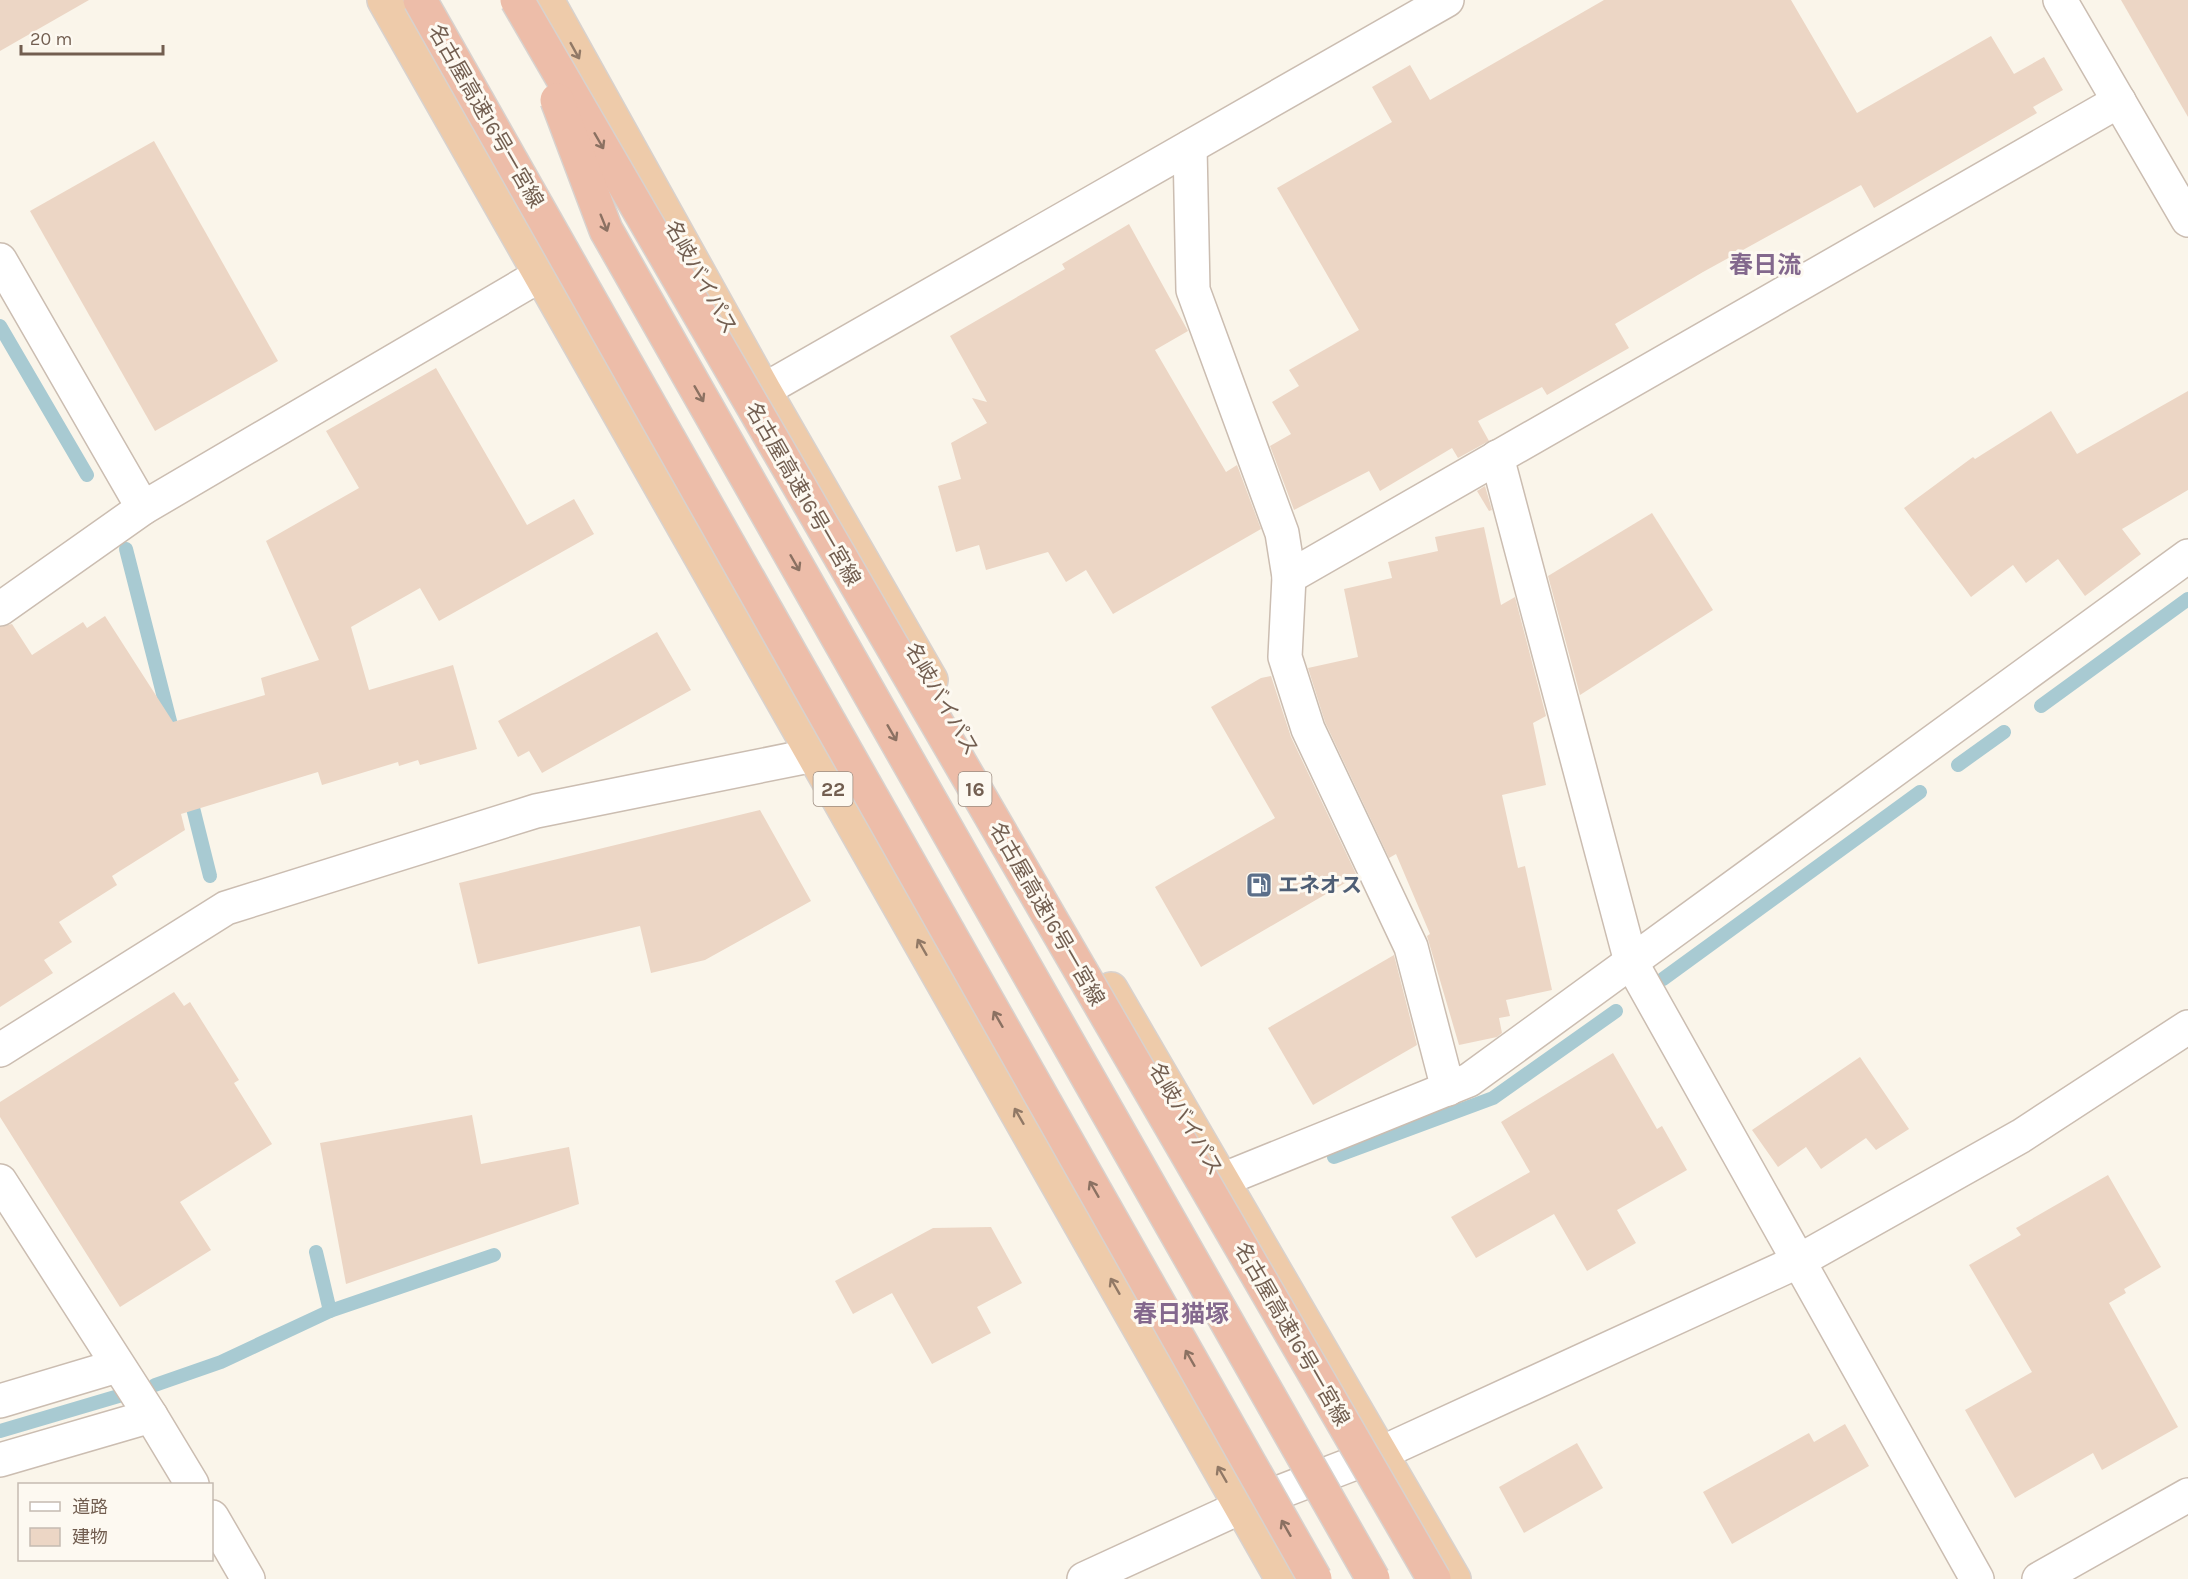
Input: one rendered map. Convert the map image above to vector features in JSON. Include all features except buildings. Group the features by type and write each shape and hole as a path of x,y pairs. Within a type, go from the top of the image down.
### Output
{"highway":[{"name":"22","path":"384,0 542,274 1282,1579"},
{"name":"名古屋高速16号一宮線","path":"420,0 1315,1579"},
{"name":"名古屋高速16号一宮線","path":"529,4 1434,1579"},
{"name":"名岐バイパス","path":"529,4 764,390 1454,1579"},
{"path":"529,4 606,230 1373,1579"}],"street":[{"path":"764,390 1447,0"},
{"path":"2060,0 2188,220"},
{"path":"1289,577 2118,101"},
{"path":"1190,147 1193,290 1282,532 1289,577 1285,657 1308,729 1411,946 1448,1089"},
{"path":"0,260 143,508"},
{"path":"0,609 143,508 542,274"},
{"path":"1497,457 1631,962 1797,1262 1977,1579"},
{"path":"1222,1180 1469,1080 2188,556"},
{"path":"0,1050 226,908 536,811 814,755"},
{"path":"1084,1579 1241,1507 1381,1453 1797,1262 2021,1136 2188,1027"},
{"path":"0,1181 117,1366 152,1416 191,1483"},
{"path":"0,1401 117,1366"},
{"path":"0,1460 152,1416"},
{"path":"2039,1579 2188,1494"},
{"path":"213,1519 248,1579"}],"waterway":[{"path":"0,326 87,475"},
{"path":"126,549 173,733"},
{"path":"2041,706 2188,599"},
{"path":"1958,765 2004,732"},
{"path":"189,792 210,876"},
{"path":"1663,979 1920,792"},
{"path":"1334,1157 1493,1098 1616,1011"},
{"path":"316,1252 330,1311"},
{"path":"155,1385 221,1362 330,1311 494,1255"},
{"path":"0,1431 122,1395"}],"place":[{"name":"エネオス","path":"1259,885"}],"district":[{"name":"春日流","path":"1765,265"},
{"name":"春日猫塚","path":"1181,1314"}]}
